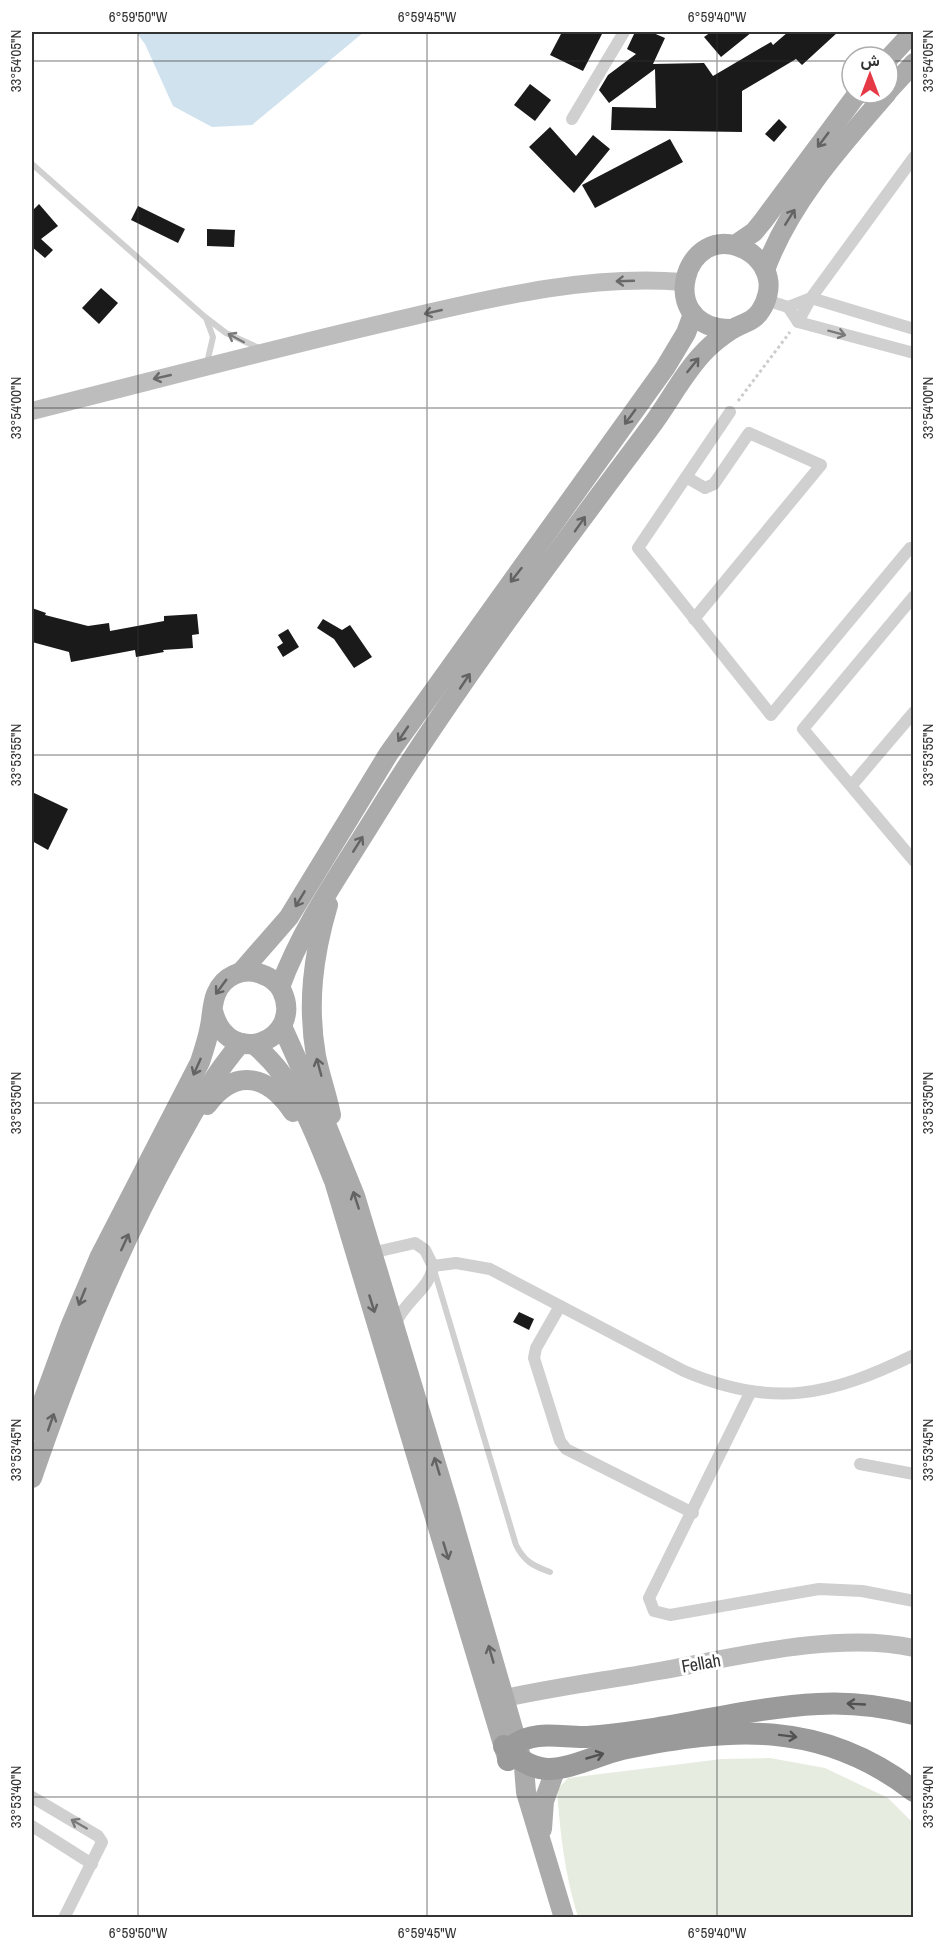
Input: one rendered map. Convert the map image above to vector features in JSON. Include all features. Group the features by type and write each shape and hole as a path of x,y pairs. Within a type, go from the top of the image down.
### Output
{"highway":[{"path":"914,1714 860,1704 817,1704 629,1733 585,1737 526,1737 512,1748 538,1768 556,1768 637,1746 731,1734 768,1734 810,1739 845,1749 874,1764 914,1791"}],"main road":[{"path":"900,46 913,32"},
{"path":"900,78 914,63"},
{"path":"735,245 754,232 763,221 849,105"},
{"path":"765,270 779,234 800,202 877,105"},
{"path":"280,987 297,945 407,764 494,640 651,426 691,367 706,350 733,329 753,320 766,300 768,278 765,270 753,254 735,245 725,244 705,250 690,263 683,282 687,304 693,314 711,327 733,329"},
{"path":"32,411 504,295 593,283 658,280 683,282"},
{"path":"32,1431 70,1327 100,1256 200,1062 220,987 241,972 289,917 389,753 665,368 686,333 693,314"},
{"path":"329,1149 328,1100 317,1059 312,1026 311,992 314,959 322,927 343,868"},
{"path":"241,972 258,972 280,987 286,1006 282,1026 329,1149 353,1241 564,1917"},
{"path":"213,1011 222,1032 265,1054 289,1085 355,1196 394,1325 497,1700"},
{"path":"32,1478 89,1321 132,1228 171,1153 211,1082 247,1044 269,1039 282,1026"},
{"path":"171,1153 215,1095 235,1082 247,1080 265,1084 280,1094 329,1149"},
{"name":"Fellah","path":"497,1700 741,1656 814,1646 882,1642 914,1648"},
{"path":"544,1852 543,1809 556,1768"}],"street":[{"path":"572,119 624,32"},
{"path":"798,322 811,298 914,158"},
{"path":"788,307 811,298 914,329"},
{"path":"766,300 788,307 798,322 914,353"},
{"path":"730,412 638,548 771,715 910,548"},
{"path":"686,477 705,488 714,484 749,433 821,465 694,619"},
{"path":"914,596 803,729 914,861"},
{"path":"852,785 914,712"},
{"path":"371,1253 415,1243 425,1250 433,1266 427,1284 405,1305 394,1325"},
{"path":"433,1266 456,1263 479,1266 684,1371 716,1383 751,1391 810,1393 852,1381 914,1355"},
{"path":"560,1306 536,1348 534,1358 562,1446 693,1513"},
{"path":"751,1391 693,1513 649,1598 654,1611 670,1615 819,1589 862,1591 914,1600"},
{"path":"860,1464 914,1474"},
{"path":"32,1797 101,1838 101,1846 64,1917"},
{"path":"32,1826 92,1864"}],"lane":[{"path":"32,164 206,317 249,345 271,351"},
{"path":"206,317 213,337 206,367"},
{"path":"433,1266 516,1545 522,1557 531,1565 550,1572"}],"path":[{"path":"730,412 798,322"}],"shaded area":[{"path":"770,1758 825,1768 888,1798 913,1823 913,1917 578,1917 564,1854 557,1790 568,1778 722,1759"}],"water":[{"path":"136,32 364,32 252,125 212,127 173,106 145,44"}],"building":[{"path":"562,32 603,32 583,71 550,55"},
{"path":"635,32 651,32 665,38 653,64 704,63 713,76 771,42 773,45 788,32 838,32 802,65 796,59 742,91 742,132 611,130 612,107 656,108 655,69 609,103 599,90 608,75 636,54 627,49"},
{"path":"711,32 752,32 721,57 704,37"},
{"path":"530,84 551,100 535,121 514,105"},
{"path":"779,119 787,127 774,142 765,134"},
{"path":"550,127 576,156 593,135 610,149 574,193 529,147"},
{"path":"670,139 683,162 595,208 582,185"},
{"path":"39,204 58,226 41,239 53,250 45,258 32,247 32,211"},
{"path":"138,206 185,229 178,243 131,220"},
{"path":"207,229 235,230 234,247 207,246"},
{"path":"101,288 118,303 99,324 82,308"},
{"path":"32,608 46,613 45,615 88,626 109,623 110,631 164,621 164,616 197,614 199,634 192,635 193,648 163,650 164,652 136,657 135,650 71,662 69,652 32,642"},
{"path":"323,619 342,630 350,625 372,657 354,668 334,639 317,628"},
{"path":"288,629 299,647 283,657 277,647 283,643 278,635"},
{"path":"32,792 68,809 48,850 32,841"},
{"path":"519,1312 534,1319 529,1330 513,1322"}]}
